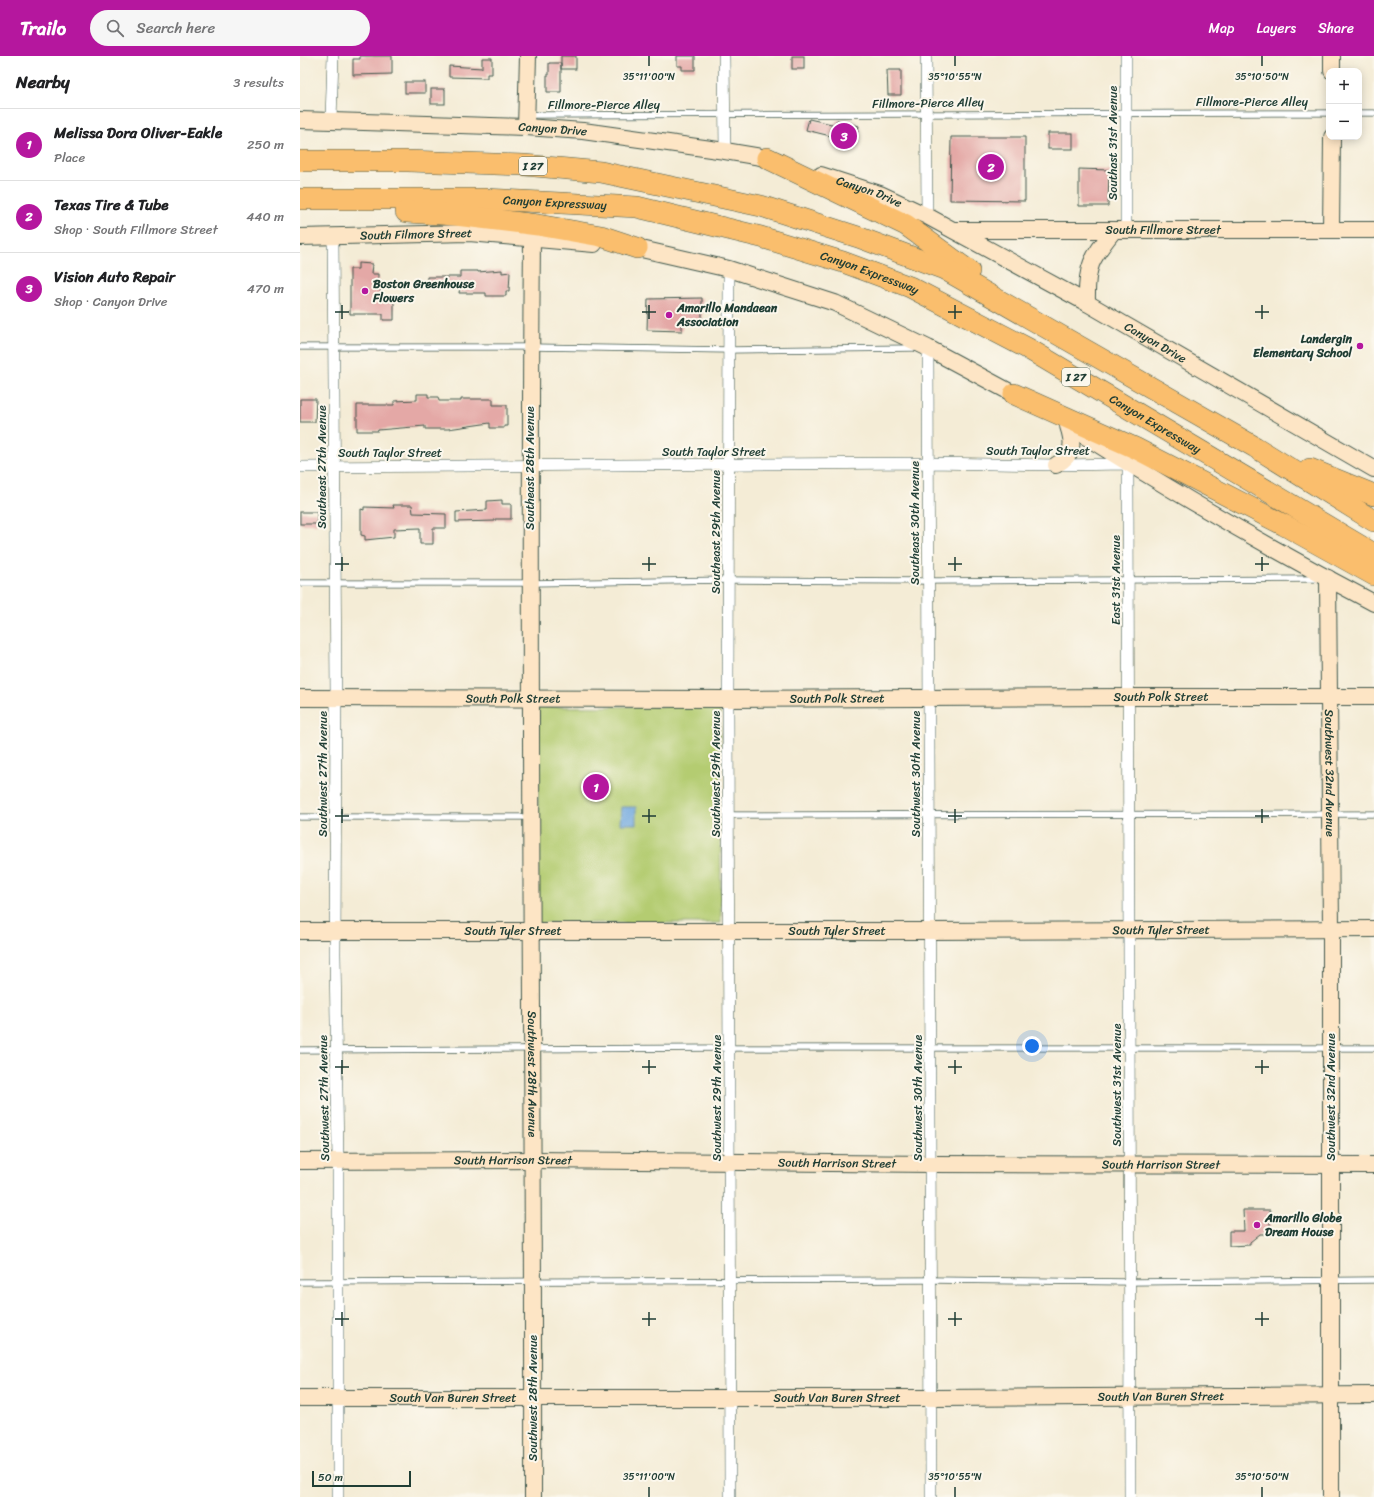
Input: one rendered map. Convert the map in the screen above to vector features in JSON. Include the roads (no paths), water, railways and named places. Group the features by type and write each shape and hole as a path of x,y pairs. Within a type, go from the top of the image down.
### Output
{"highway":[{"path":"768,158 906,225 1037,322"},
{"name":"I 27","path":"300,161 408,161 478,163 524,165 601,172 761,206 858,237 944,269 1255,447 1374,520"},
{"path":"359,198 398,211 456,215 538,225 601,236 637,248"},
{"name":"Canyon Expressway","path":"300,199 485,199 637,207 755,235 843,262 910,288 1027,348 1374,554"},
{"path":"1014,394 1135,448 1284,525 1374,575"},
{"path":"1255,447 1374,495"}],"main road":[{"path":"527,121 528,56"},
{"path":"1332,56 1332,68"},
{"name":"Canyon Drive","path":"300,120 527,121 583,131 768,158 880,194 927,216 1087,303 1374,469"},
{"path":"1331,230 1332,140"},
{"name":"South Fillmore Street","path":"952,230 1374,230"},
{"path":"1087,303 1086,284 1088,271 1098,250 1120,230"},
{"name":"South Filmore Street","path":"300,237 469,233 532,238"},
{"path":"532,238 637,248 729,269 835,303 928,348 1014,394 1128,464 1374,603"},
{"name":"Southeast 28th Avenue","path":"532,238 530,466 532,699"},
{"path":"1056,464 1064,460 1072,444 1068,426"},
{"name":"Southwest 32nd Avenue","path":"1328,578 1331,929 1331,1497"},
{"name":"South Polk Street","path":"300,698 728,699 1374,697"},
{"name":"Southwest 28th Avenue","path":"532,699 532,1497"},
{"name":"South Tyler Street","path":"300,931 1374,929"},
{"name":"South Harrison Street","path":"300,1161 533,1160 931,1164 1374,1165"},
{"name":"South Van Buren Street","path":"300,1398 932,1398 1374,1395"}],"street":[{"path":"331,120 333,56"},
{"path":"724,56 725,151"},
{"path":"926,56 927,216"},
{"name":"Southast 31st Avenue","path":"1120,230 1126,112 1126,56"},
{"name":"Southeast 27th Avenue","path":"333,237 336,698"},
{"name":"Southeast 29th Avenue","path":"728,699 729,269"},
{"name":"Southeast 30th Avenue","path":"928,348 929,698"},
{"name":"South Taylor Street","path":"300,467 929,463 1128,464"},
{"name":"East 31st Avenue","path":"1128,464 1130,697"},
{"name":"Southwest 31st Avenue","path":"1130,697 1130,1497"},
{"name":"Southwest 27th Avenue","path":"336,698 338,1497"},
{"name":"Southwest 30th Avenue","path":"929,698 932,1497"},
{"name":"Southwest 29th Avenue","path":"728,699 730,931 730,1497"}],"lane":[{"name":"Fillmore-Pierce Alley","path":"527,121 725,116 1126,112 1326,113"},
{"path":"1362,113 1374,113"},
{"path":"300,347 531,347 729,350 928,348"},
{"path":"300,583 1328,578"},
{"path":"729,815 1374,814"},
{"path":"300,816 532,817"},
{"path":"300,1050 730,1048 930,1049 1129,1047 1374,1048"},
{"path":"300,1282 931,1280 1130,1282 1374,1280"}],"water":[{"path":"621,807 636,807 636,824 620,824"}],"place":[{"name":"Vision Auto Repair","path":"844,136"},
{"name":"Texas Tire & Tube","path":"991,167"},
{"name":"Boston Greenhouse Flowers","path":"365,291"},
{"name":"Amarillo Mandaean Association","path":"669,315"},
{"name":"Landergin Elementary School","path":"1360,346"},
{"name":"Melissa Dora Oliver-Eakle","path":"596,787"},
{"name":"Amarillo Globe Dream House","path":"1257,1225"}]}
